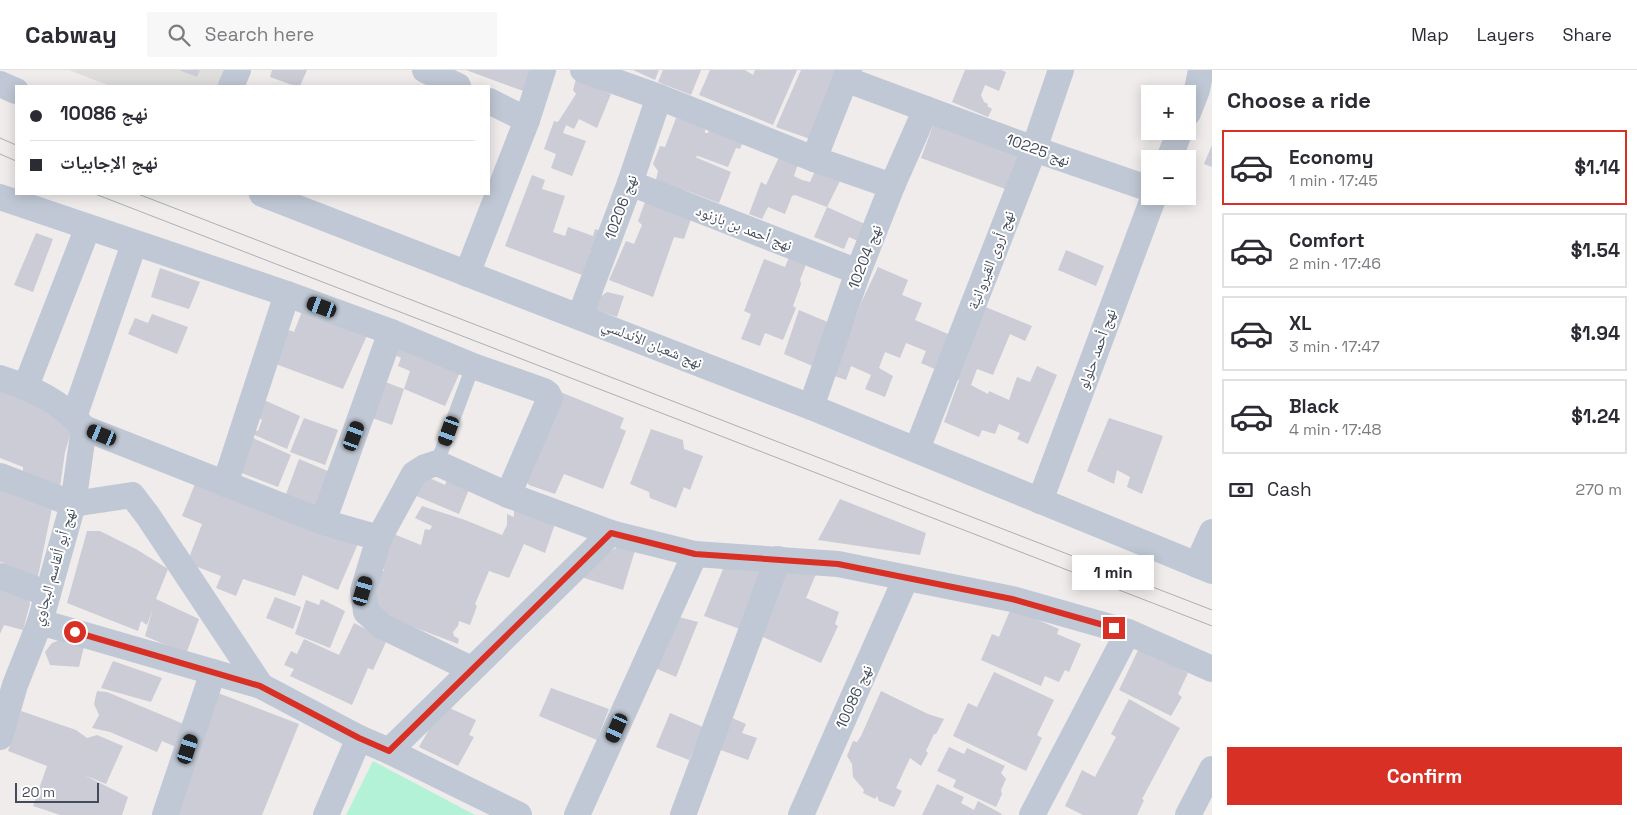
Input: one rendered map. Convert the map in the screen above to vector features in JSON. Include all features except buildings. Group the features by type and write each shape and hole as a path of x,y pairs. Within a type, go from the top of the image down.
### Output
{"street":[{"path":"231,85 238,70"},
{"path":"425,70 456,85"},
{"path":"467,274 527,120 543,70"},
{"path":"583,70 659,97 814,160 892,186"},
{"name":"نهج أروى القيروانية","path":"917,449 1034,149 1061,70"},
{"path":"814,160 847,75"},
{"name":"نهج 10225","path":"847,75 926,109 1141,186"},
{"path":"0,84 15,91"},
{"name":"نهج 10206","path":"580,316 630,183 659,97"},
{"path":"490,102 527,120"},
{"name":"نهج 10204","path":"811,407 858,272 892,186 926,109"},
{"name":"نهج أحمد بن بازنود","path":"630,183 858,272"},
{"name":"نهج شعبان الأندلسي","path":"265,195 580,316 917,449 1204,568"},
{"path":"0,197 134,244 287,294 391,332 473,366 544,391 550,398 508,495"},
{"name":"نهج أحمد حلولو","path":"1040,501 1151,205"},
{"path":"26,386 88,227"},
{"name":"نهج أبو ألقاسم البجاوي","path":"0,737 7,681 40,622 73,504 72,416 134,244"},
{"path":"225,484 287,294"},
{"path":"323,522 391,332"},
{"path":"0,378 26,386 72,416 225,484 323,522 378,538"},
{"path":"471,669 382,626 366,612 363,591 378,538 414,474 425,467 437,463 508,495 611,533 695,554 838,564 1012,599 1128,632 1212,669"},
{"path":"0,476 73,504 132,495 148,516 260,686"},
{"path":"1204,568 1212,532"},
{"path":"389,751 611,533"},
{"path":"578,815 695,554"},
{"path":"683,815 778,559"},
{"path":"0,576 48,594"},
{"name":"نهج 10086","path":"809,812 906,578"},
{"path":"40,622 260,686 359,738 519,815"},
{"path":"1032,815 1128,632"},
{"path":"165,815 213,672"},
{"path":"326,815 359,738"},
{"path":"1188,815 1212,769"}],"lane":[{"path":"437,463 473,366"}],"shaded area":[{"path":"69,70 231,70 224,85 107,85"}],"green space":[{"path":"373,761 475,815 346,815"}],"tram line":[{"path":"0,138 15,145"},
{"path":"0,154 15,161"},
{"path":"98,195 1212,626"},
{"path":"141,195 1212,610"}],"route":[{"path":"75,632 260,686 359,738 389,751 611,533 695,554 751,556 838,564 1012,599 1114,628"}]}
